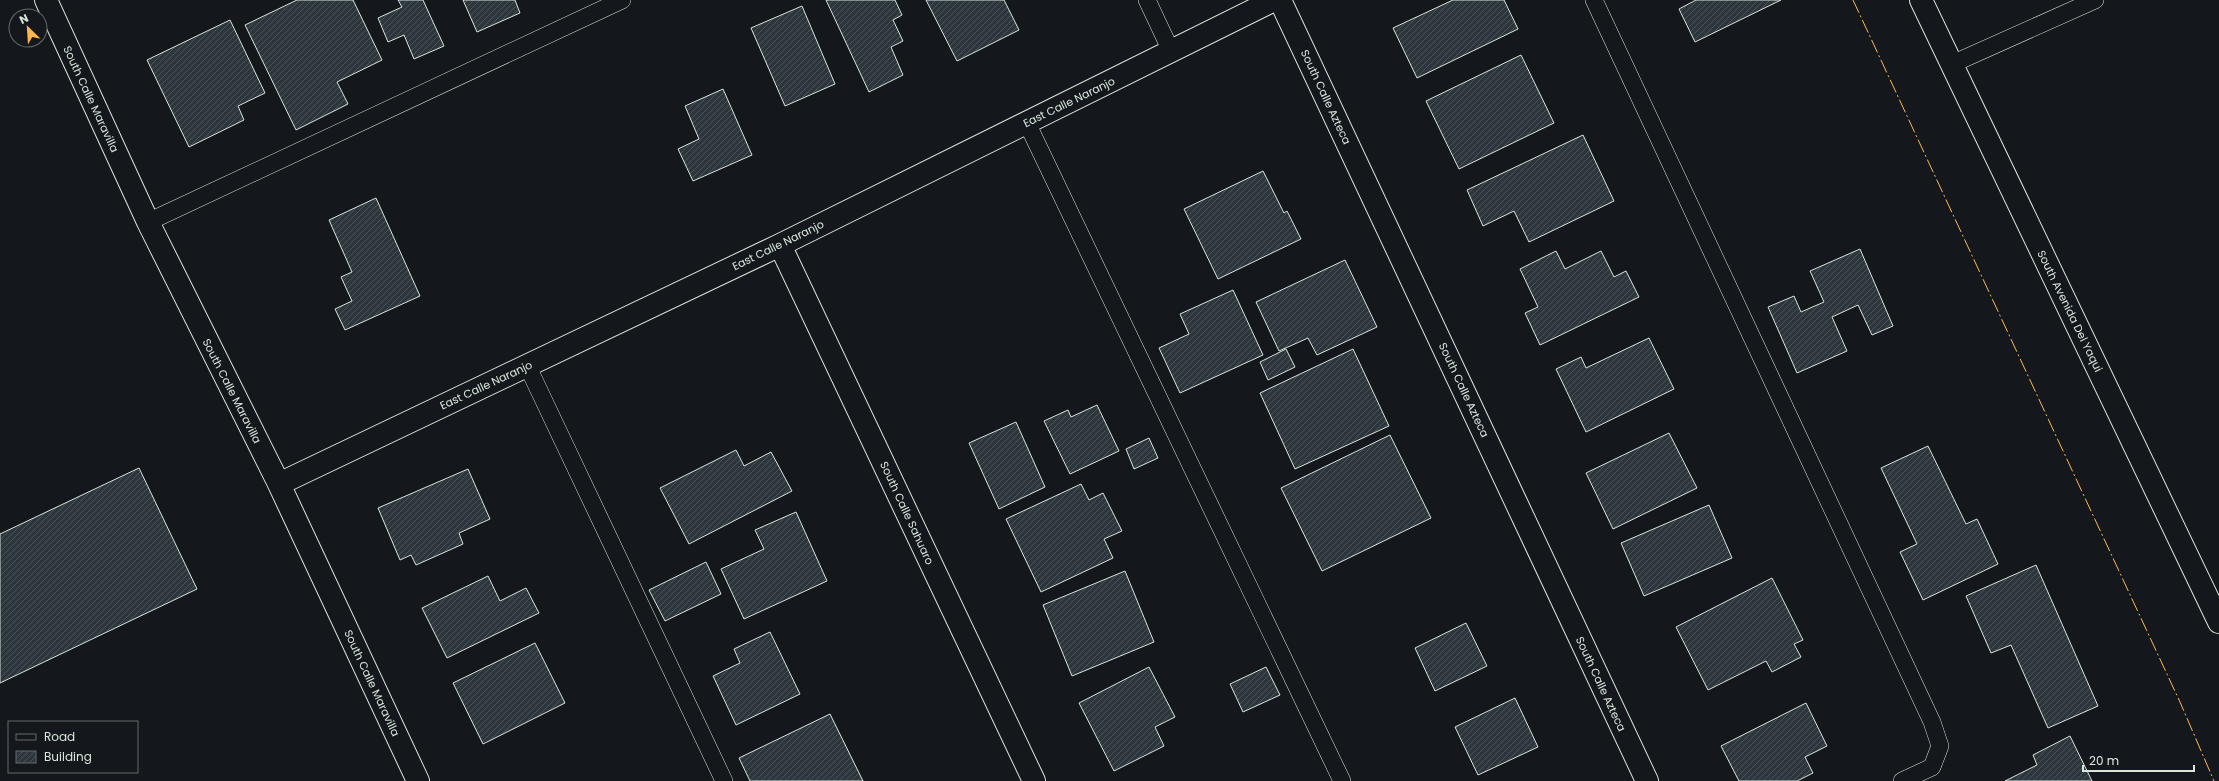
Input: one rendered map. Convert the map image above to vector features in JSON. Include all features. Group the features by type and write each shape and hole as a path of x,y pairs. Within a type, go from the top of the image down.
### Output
{"street":[{"name":"East Calle Naranjo","path":"279,484 780,244 1274,0"},
{"name":"South Calle Azteca","path":"1280,0 1647,781"},
{"name":"South Avenida Del Yaqui","path":"1921,0 2219,622"},
{"name":"South Calle Maravilla","path":"50,1 148,222 279,484 418,781"},
{"name":"South Calle Sahuaro","path":"780,244 1034,781"}],"lane":[{"path":"148,222 622,0"},
{"path":"1147,0 1171,51"},
{"path":"1594,0 1932,722 1940,746 1932,767 1902,781"},
{"path":"1952,64 2095,0"},
{"path":"1027,123 1342,781"},
{"path":"526,366 724,781"}],"building":[{"path":"297,0 353,0 382,60 337,82 348,104 296,130 245,25"},
{"path":"398,0 423,0 444,46 414,59 404,35 388,42 378,18 402,7"},
{"path":"463,0 515,0 520,13 477,32"},
{"path":"826,0 895,0 902,15 893,20 903,41 891,47 903,75 869,92"},
{"path":"926,0 1004,0 1019,30 957,61"},
{"path":"1453,0 1504,0 1518,29 1417,78 1393,28"},
{"path":"1696,0 1781,0 1695,42 1679,9"},
{"path":"802,6 835,84 785,106 751,28"},
{"path":"230,20 265,93 238,106 244,120 189,147 147,60"},
{"path":"1521,55 1554,123 1459,169 1426,101"},
{"path":"723,89 752,155 693,181 678,149 699,139 685,106"},
{"path":"1583,135 1614,201 1529,242 1514,211 1483,226 1467,190"},
{"path":"1263,171 1284,213 1287,211 1301,239 1218,279 1184,209"},
{"path":"376,198 420,296 345,330 335,309 352,301 341,277 352,272 329,220"},
{"path":"1860,249 1893,326 1872,335 1858,305 1832,317 1847,351 1797,373 1768,307 1794,296 1801,312 1824,302 1810,271"},
{"path":"1556,251 1565,269 1601,251 1614,277 1626,271 1639,297 1540,345 1525,313 1538,307 1520,269"},
{"path":"1345,260 1377,327 1317,355 1308,338 1279,351 1256,302"},
{"path":"1233,290 1263,355 1180,393 1159,348 1189,334 1180,314"},
{"path":"1649,338 1674,389 1586,432 1556,369 1581,357 1586,368"},
{"path":"1286,349 1295,367 1268,380 1260,362"},
{"path":"1353,349 1389,426 1295,469 1260,393"},
{"path":"1097,405 1119,451 1070,474 1044,421 1068,410 1071,417"},
{"path":"1016,422 1045,487 999,509 969,443"},
{"path":"1669,433 1697,488 1613,529 1586,473"},
{"path":"1390,435 1431,518 1322,571 1281,488"},
{"path":"1149,438 1158,458 1134,469 1126,449"},
{"path":"1928,446 1966,524 1977,519 1998,564 1923,600 1900,552 1917,544 1881,468"},
{"path":"736,450 744,466 771,452 792,491 689,544 660,488"},
{"path":"139,468 197,589 0,683 0,534"},
{"path":"468,469 490,519 459,533 463,544 416,565 411,555 400,560 378,508"},
{"path":"1081,484 1089,500 1103,493 1122,531 1104,539 1113,558 1041,592 1006,519"},
{"path":"1709,505 1732,558 1644,596 1621,543"},
{"path":"796,512 827,581 744,619 721,569 764,549 755,530"},
{"path":"706,562 721,594 665,621 649,590"},
{"path":"2036,565 2098,706 2048,728 2011,645 1991,653 1966,596"},
{"path":"1125,571 1154,642 1072,676 1043,605"},
{"path":"488,576 500,601 526,588 539,613 447,658 422,608"},
{"path":"1772,578 1803,640 1794,644 1801,657 1772,672 1766,661 1708,690 1676,627"},
{"path":"1466,623 1487,666 1435,691 1415,648"},
{"path":"770,632 800,694 736,725 713,676 740,663 734,649"},
{"path":"535,643 565,703 483,744 453,683"},
{"path":"1149,667 1175,717 1155,727 1164,746 1114,771 1079,703"},
{"path":"1266,667 1280,695 1243,712 1230,684"},
{"path":"1515,698 1538,747 1478,775 1455,727"},
{"path":"1806,703 1827,746 1805,757 1813,773 1797,781 1739,781 1721,746"},
{"path":"830,714 863,781 750,781 739,758"},
{"path":"2070,736 2092,781 2005,781 2037,765 2033,755"}],"power":[{"path":"1853,0 2180,702 2214,781"}]}
